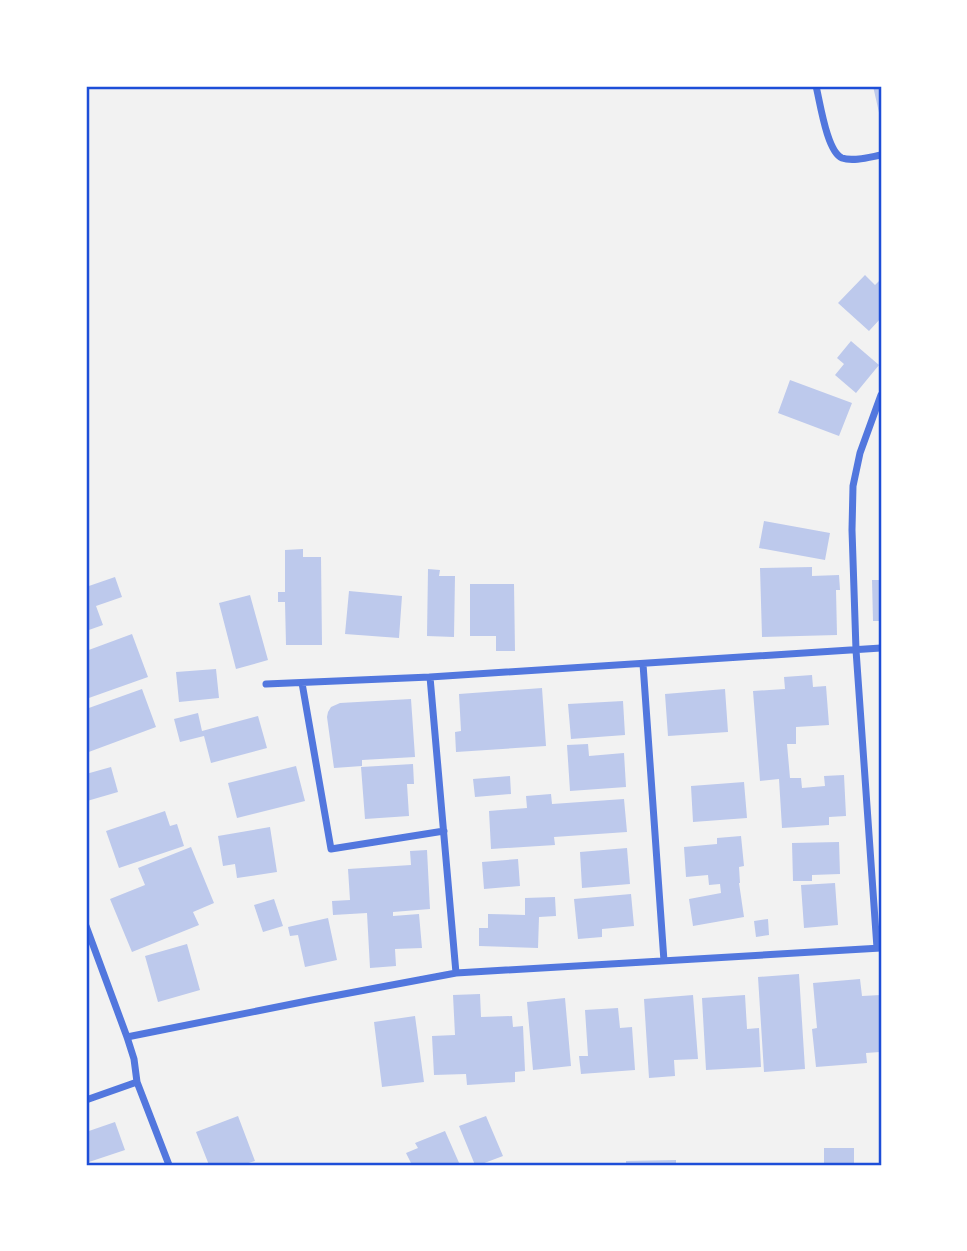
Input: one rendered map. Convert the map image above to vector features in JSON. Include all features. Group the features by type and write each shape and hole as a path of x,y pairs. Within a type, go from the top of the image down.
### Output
{"street":[{"path":"816,86 829,139 838,155 844,159 881,155"},
{"path":"127,1037 457,973 879,948 856,650 852,530 853,486 860,453 881,395"},
{"path":"266,684 430,677 881,648"},
{"path":"643,664 664,961"},
{"path":"430,677 457,973"},
{"path":"302,683 331,849 444,831"},
{"path":"86,926 127,1037 138,1082 169,1165"},
{"path":"86,1100 138,1082"}],"building":[{"path":"873,86 881,86 881,117 880,117"},
{"path":"865,275 875,285 881,279 881,318 869,331 838,303"},
{"path":"851,341 879,365 856,393 835,375 844,364 837,358"},
{"path":"790,380 852,403 839,436 778,413"},
{"path":"764,521 830,533 825,560 759,548"},
{"path":"303,549 303,557 321,557 322,645 286,645 285,602 278,602 278,592 285,592 285,550"},
{"path":"812,567 812,576 839,575 840,590 836,590 837,635 762,637 760,568"},
{"path":"428,569 440,570 439,576 455,576 454,637 427,636"},
{"path":"115,577 122,597 96,606 103,625 86,631 86,587"},
{"path":"872,580 881,580 881,621 873,621"},
{"path":"470,584 514,584 515,651 496,651 496,636 470,636"},
{"path":"349,591 402,596 399,638 345,634"},
{"path":"250,595 268,660 236,669 219,603"},
{"path":"132,634 148,677 86,699 86,651"},
{"path":"216,669 219,698 179,702 176,672"},
{"path":"812,675 813,687 826,686 829,725 796,727 796,744 787,744 790,778 801,778 802,788 825,786 824,776 844,775 846,816 829,817 829,825 782,828 779,779 760,781 753,691 785,689 784,677"},
{"path":"542,688 546,746 456,752 455,732 461,731 459,694"},
{"path":"142,689 156,727 86,753 86,709"},
{"path":"725,689 728,732 668,736 665,694"},
{"path":"411,699 415,757 362,760 362,766 334,768 327,717 331,707 340,703"},
{"path":"623,701 625,735 571,739 568,704"},
{"path":"198,713 202,731 258,716 267,748 211,763 204,736 180,742 174,719"},
{"path":"588,744 589,756 624,753 626,787 570,791 567,745"},
{"path":"413,764 414,784 407,784 409,816 365,819 361,767"},
{"path":"296,766 305,801 237,818 228,783"},
{"path":"111,767 118,792 87,801 86,774"},
{"path":"510,776 511,794 475,797 473,779"},
{"path":"744,782 747,818 693,822 691,786"},
{"path":"551,794 552,804 624,799 627,832 554,837 555,845 491,849 489,811 527,808 526,796"},
{"path":"165,811 170,826 177,824 184,846 119,868 106,831"},
{"path":"270,827 277,872 237,878 235,864 223,866 218,836"},
{"path":"741,836 744,866 739,867 739,883 744,917 693,926 689,899 721,893 720,884 709,885 708,875 686,877 684,847 717,844 717,838"},
{"path":"839,842 840,874 812,875 812,881 793,881 792,843"},
{"path":"191,847 214,903 193,912 199,925 132,952 110,899 145,885 138,868"},
{"path":"627,848 630,884 582,888 580,852"},
{"path":"427,850 430,909 393,912 393,916 419,914 422,948 395,949 396,966 370,968 367,913 333,915 332,901 350,900 348,869 411,865 410,851"},
{"path":"518,859 520,886 484,889 482,862"},
{"path":"835,883 838,925 804,928 801,885"},
{"path":"631,894 634,926 602,929 602,937 578,939 574,899"},
{"path":"555,897 556,916 539,917 538,948 479,946 479,928 488,928 488,914 525,915 525,898"},
{"path":"274,899 283,926 263,932 254,905"},
{"path":"328,918 337,960 305,967 298,935 290,936 288,927"},
{"path":"768,919 769,935 756,937 754,921"},
{"path":"187,944 200,990 158,1002 145,956"},
{"path":"799,974 805,1069 764,1072 758,977"},
{"path":"860,979 862,996 881,995 880,1052 866,1053 867,1063 816,1067 812,1029 817,1028 813,983"},
{"path":"480,994 481,1017 512,1016 513,1027 523,1026 525,1071 515,1072 515,1082 467,1085 466,1074 434,1075 432,1036 455,1035 453,995"},
{"path":"693,995 698,1059 674,1060 675,1076 649,1078 644,999"},
{"path":"745,995 747,1029 759,1028 761,1067 706,1070 702,998"},
{"path":"565,998 571,1066 533,1070 527,1002"},
{"path":"618,1008 620,1028 632,1027 635,1070 581,1074 579,1056 588,1056 585,1010"},
{"path":"415,1016 424,1082 382,1087 374,1022"},
{"path":"238,1116 255,1161 242,1165 209,1165 196,1132"},
{"path":"486,1116 503,1156 475,1165 459,1126"},
{"path":"115,1122 125,1150 86,1163 86,1132"},
{"path":"445,1131 460,1165 412,1165 406,1153 418,1148 415,1143"},
{"path":"824,1148 854,1148 854,1165 824,1165"},
{"path":"676,1160 676,1165 626,1165 626,1161"}]}
